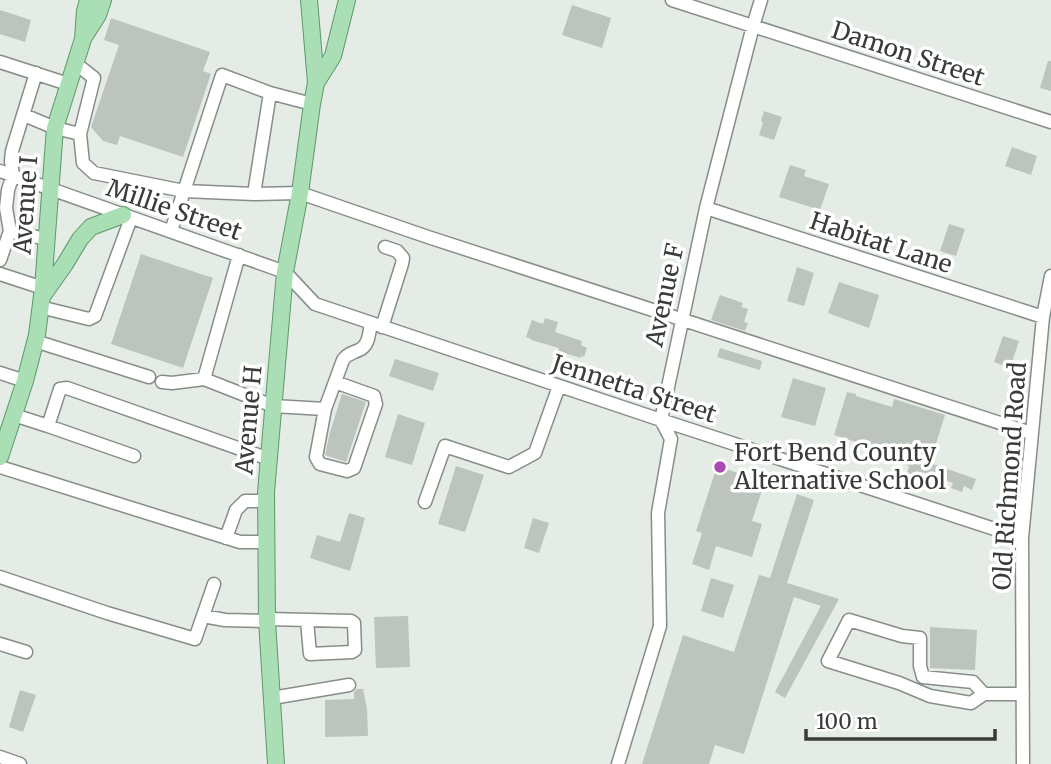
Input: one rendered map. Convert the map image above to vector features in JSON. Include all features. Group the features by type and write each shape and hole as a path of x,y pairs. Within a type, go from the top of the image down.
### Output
{"main road":[{"name":"Avenue I","path":"83,39 88,0"},
{"name":"Avenue I","path":"0,457 35,341 55,128 83,39 98,15 103,0"},
{"name":"Avenue H","path":"276,764 267,620 266,501 285,272 316,83 309,0"},
{"name":"Avenue H","path":"316,83 333,56 347,0"},
{"path":"41,297 79,239 91,226 127,217"}],"street":[{"name":"Damon Street","path":"672,0 1051,122"},
{"name":"Avenue F","path":"618,764 660,626 658,513 671,439 661,420 706,208 761,0"},
{"path":"0,62 68,84"},
{"path":"75,63 94,78 80,134 83,163 94,173 184,191 300,193 1031,433"},
{"path":"1,252 6,225 4,197 13,175 12,151 36,73"},
{"path":"171,231 222,75 270,93 312,104"},
{"path":"254,194 270,93"},
{"path":"24,115 55,128 80,134"},
{"name":"Millie Street","path":"0,171 285,272"},
{"name":"Habitat Lane","path":"706,208 1043,317"},
{"path":"0,274 89,319 95,316 127,217"},
{"path":"6,225 46,239"},
{"path":"335,382 374,396 376,404 354,468 347,471 320,464 316,457 325,409 343,359 346,355 361,350 366,343 402,264 403,258 397,251 385,247"},
{"path":"204,379 239,255"},
{"name":"Jennetta Street","path":"285,272 315,304 1022,538"},
{"name":"Old Richmond Road","path":"1023,764 1022,538 1043,317 1051,276"},
{"path":"35,341 149,377"},
{"path":"0,373 24,381"},
{"path":"162,382 204,379 273,407 325,409"},
{"path":"425,502 445,446 509,467 535,453 559,386"},
{"path":"48,426 60,389 67,388 269,459"},
{"path":"14,415 134,456"},
{"path":"0,467 240,542 266,542"},
{"path":"226,538 236,510 245,501 266,501"},
{"path":"0,577 195,639 214,584"},
{"path":"203,616 225,620 351,621 354,623 355,650 310,654 307,621"},
{"path":"984,694 973,682 923,677 920,666 920,638 902,636 849,620 828,661 899,683 930,696 971,703 984,694 1023,694"},
{"path":"0,644 26,652"},
{"path":"272,698 349,685"},
{"path":"0,757 20,764"}],"building":[{"path":"572,5 611,18 602,48 562,35"},
{"path":"0,10 31,20 25,42 0,34"},
{"path":"111,18 210,52 203,71 211,74 183,157 120,136 117,145 103,141 91,127 119,45 104,40"},
{"path":"1048,61 1051,61 1051,91 1040,88"},
{"path":"764,111 782,117 774,140 759,135"},
{"path":"1012,147 1037,156 1031,175 1005,166"},
{"path":"790,165 806,170 804,176 829,184 820,210 779,197"},
{"path":"949,224 965,229 956,256 940,251"},
{"path":"141,254 213,278 183,368 111,344"},
{"path":"797,267 814,273 804,306 787,301"},
{"path":"839,282 879,295 869,328 828,313"},
{"path":"720,295 743,303 741,307 748,309 744,322 748,323 745,331 711,320"},
{"path":"545,318 558,322 555,332 582,341 581,345 587,348 584,357 558,351 559,348 526,337 532,320 543,324"},
{"path":"1003,336 1019,341 1010,368 994,362"},
{"path":"720,348 762,361 760,370 717,357"},
{"path":"395,359 439,373 433,391 389,376"},
{"path":"793,378 826,388 815,426 781,417"},
{"path":"847,392 892,407 894,399 945,415 930,463 976,479 972,490 964,486 962,492 951,488 953,483 923,472 919,484 905,480 909,466 876,456 878,449 834,435"},
{"path":"342,394 366,402 346,462 325,455"},
{"path":"398,414 425,423 412,465 385,457"},
{"path":"456,466 484,475 465,532 438,524"},
{"path":"717,466 744,475 742,483 762,490 752,521 762,524 752,557 716,546 709,570 692,564 702,533 696,531"},
{"path":"797,494 814,500 787,583 839,599 785,698 775,692 821,606 794,597 744,754 715,745 709,764 642,764 683,635 734,652 759,575 770,578"},
{"path":"349,513 365,518 350,571 310,558 317,535 340,542"},
{"path":"533,518 549,523 539,553 524,548"},
{"path":"711,578 734,585 723,618 701,611"},
{"path":"408,616 410,667 376,668 374,617"},
{"path":"930,627 977,630 975,670 930,668"},
{"path":"357,689 363,689 368,736 325,737 325,700 354,699"},
{"path":"20,690 36,695 23,732 9,727"}],"place":[{"name":"Fort Bend County Alternative School","path":"720,467"}]}
